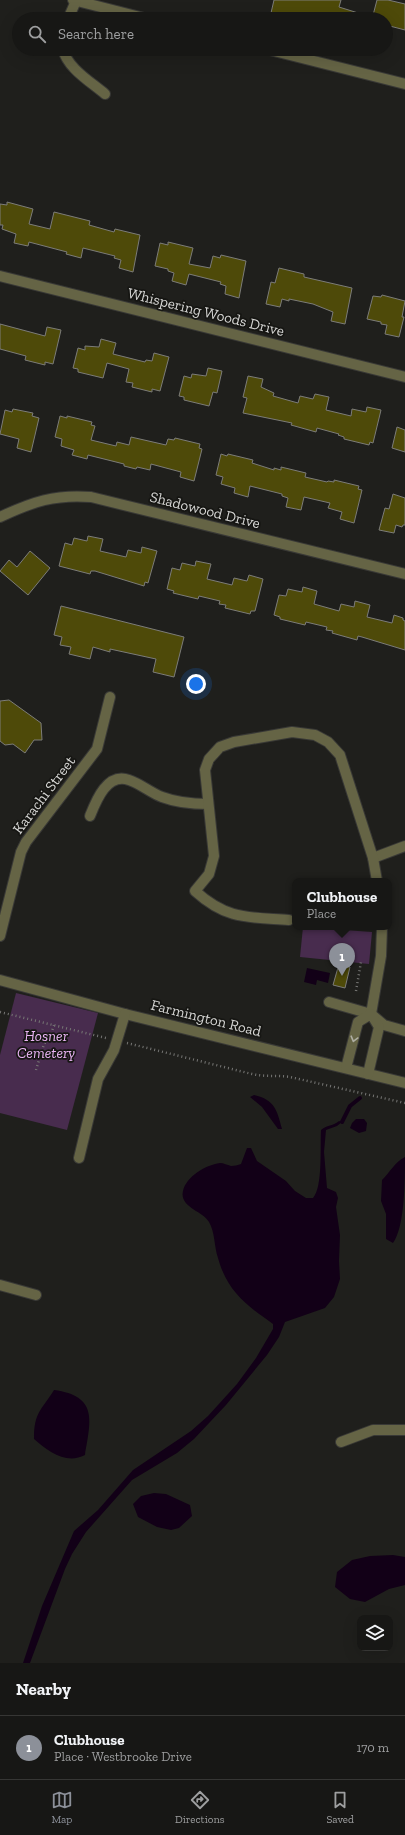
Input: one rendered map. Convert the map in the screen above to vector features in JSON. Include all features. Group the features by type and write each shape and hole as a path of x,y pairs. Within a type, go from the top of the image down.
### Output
{"street":[{"path":"71,12 75,0 121,12"},
{"path":"65,56 74,67 105,94"},
{"path":"294,56 405,84"},
{"name":"Whispering Woods Drive","path":"0,276 405,377"},
{"name":"Shadowood Drive","path":"0,517 40,500 76,496 91,497 405,574"},
{"name":"Karachi Street","path":"0,936 21,852 26,842 97,749 110,697"},
{"path":"289,920 243,917 225,912 207,902 195,891 209,874 214,856 205,770 210,759 220,747 234,742 292,732 315,734 328,742 340,756 373,858 376,878"},
{"path":"90,816 101,791 110,783 118,780 128,779 160,797 177,802 208,804"},
{"path":"373,858 405,846"},
{"path":"368,1074 379,1027 371,1014 381,956 382,930"},
{"name":"Farmington Road","path":"0,980 125,1014 405,1083"},
{"path":"329,1002 371,1014 384,1026 405,1031"},
{"path":"79,1158 98,1079 118,1041 125,1014"},
{"path":"346,1068 358,1022 371,1014"},
{"path":"0,1285 36,1295"},
{"path":"341,1442 373,1430 405,1430"}],"path":[{"path":"356,991 361,962"},
{"path":"0,1012 265,1077 277,1075 290,1076 373,1097 405,1103"},
{"path":"36,1070 44,1044 50,1037 54,1025"}],"green space":[{"path":"303,930 344,930 372,932 369,964 300,957"},
{"name":"Hosner Cemetery","path":"16,993 98,1013 67,1130 0,1113 0,1055"}],"shaded area":[{"path":"307,968 330,973 328,983 317,980 316,985 304,982"},
{"path":"254,1095 271,1103 276,1111 282,1129 278,1129 262,1107 250,1097"},
{"path":"356,1119 364,1119 367,1123 366,1131 359,1133 350,1128"},
{"path":"339,1121 342,1122 337,1126 326,1130 324,1152 327,1188 336,1192 338,1198 336,1207 340,1235 340,1279 334,1297 325,1308 285,1322 279,1337 267,1355 226,1405 194,1439 177,1453 132,1480 86,1532 72,1554 65,1569 30,1663 23,1663 42,1606 74,1531 98,1510 133,1470 191,1431 208,1416 237,1384 256,1358 273,1329 273,1324 246,1303 232,1288 227,1280 218,1258 211,1226 206,1218 188,1205 185,1201 183,1191 185,1186 197,1172 208,1166 220,1163 231,1166 241,1164 247,1148 251,1148 257,1161 286,1181 295,1191 306,1198 313,1198 316,1193 320,1176 321,1130"},
{"path":"405,1157 402,1215 397,1236 393,1243 386,1239 386,1214 381,1201 382,1180 401,1159"},
{"path":"54,1390 68,1393 78,1398 85,1404 88,1412 89,1431 85,1455 78,1458 64,1457 51,1452 34,1439 35,1423 39,1412"},
{"path":"154,1493 166,1494 190,1505 192,1516 179,1528 171,1530 157,1527 138,1517 133,1504 141,1496"},
{"path":"393,1555 405,1557 405,1585 389,1589 365,1602 350,1599 335,1587 337,1572 352,1560 370,1556"}],"building":[{"path":"274,0 341,0 339,7 355,12 271,12"},
{"path":"377,0 388,0 405,4 405,30 393,27 393,12 374,12"},
{"path":"7,202 33,209 29,224 50,229 54,212 90,221 89,225 114,232 115,229 140,235 133,272 119,268 121,260 114,258 115,256 83,248 81,258 66,254 67,252 29,242 28,246 14,243 16,234 2,229 3,225 0,225 0,204 7,205"},
{"path":"168,242 193,248 189,264 210,268 213,256 220,258 221,255 246,261 239,298 225,294 226,286 220,284 221,282 189,274 186,285 172,281 174,273 168,271 168,269 155,266 160,243 168,245"},
{"path":"279,268 304,274 304,277 352,288 345,324 331,321 333,312 313,304 282,299 280,307 266,304 271,282 275,283"},
{"path":"382,295 405,301 402,317 404,317 399,337 385,334 387,325 367,319 373,296 381,297"},
{"path":"0,324 45,336 47,327 61,330 53,364 45,362 45,365 25,360 26,356 0,349"},
{"path":"101,339 116,343 113,354 145,362 146,360 152,361 154,353 169,357 160,391 152,389 152,392 132,387 133,383 126,382 129,369 107,363 103,378 78,372 78,369 73,368 78,348 85,350 85,346 99,347"},
{"path":"208,368 222,371 217,393 213,392 209,406 184,400 184,397 179,396 184,376 191,378 192,374 206,376"},
{"path":"248,376 263,379 261,387 274,393 273,396 298,403 300,396 313,399 315,394 329,397 326,410 351,416 352,409 366,412 367,407 381,410 373,443 370,442 369,445 344,439 344,437 338,435 339,434 317,428 316,432 291,425 292,423 243,413 247,398 243,397"},
{"path":"13,409 33,413 32,416 39,418 31,452 17,448 19,439 0,434 5,410 12,412"},
{"path":"60,416 67,418 67,416 92,422 91,425 95,426 91,440 116,446 117,442 129,445 131,437 166,445 168,439 174,440 175,438 200,444 199,448 202,449 194,481 180,477 181,472 151,464 150,470 137,467 136,469 124,466 124,464 88,455 87,459 72,455 74,450 61,446 62,439 55,437"},
{"path":"397,427 405,430 405,452 392,448"},
{"path":"221,454 227,456 228,454 253,460 252,463 274,470 274,468 281,470 281,467 306,473 305,477 327,482 334,482 334,480 359,486 358,489 362,490 354,523 340,519 342,512 328,508 330,503 304,497 301,510 286,507 288,498 282,496 282,494 250,486 248,497 234,493 235,488 221,484 223,477 216,475"},
{"path":"393,494 405,498 405,525 402,527 396,525 394,533 379,530 385,508 389,509"},
{"path":"88,536 103,539 100,551 126,557 128,550 141,553 142,547 157,551 148,583 145,582 144,586 95,571 91,571 90,574 59,566 65,543 72,545 74,538 87,541"},
{"path":"30,551 50,568 28,595 0,571 9,560 17,567"},
{"path":"196,561 211,564 207,579 232,585 234,578 247,581 249,575 263,579 255,611 251,611 250,614 225,608 226,605 219,604 220,601 199,596 198,599 173,593 174,591 167,589 172,568 180,570 182,563 195,566"},
{"path":"303,587 317,591 314,604 339,611 341,604 354,607 355,601 370,605 367,617 392,623 394,615 403,618 405,621 405,650 358,636 357,640 332,633 333,631 326,630 327,627 306,622 305,625 280,619 280,617 274,615 279,595 286,596 288,589 302,592"},
{"path":"61,606 184,637 174,677 153,672 156,659 110,649 110,652 93,647 90,659 69,654 71,647 60,645 62,637 54,635"},
{"path":"9,700 41,723 42,740 34,740 25,753 13,744 5,745 0,741 0,701"},
{"path":"339,964 350,967 345,988 333,985"}],"waterway":[{"path":"342,1122 350,1106 360,1098"}],"place":[{"name":"Clubhouse","path":"342,976"}]}
